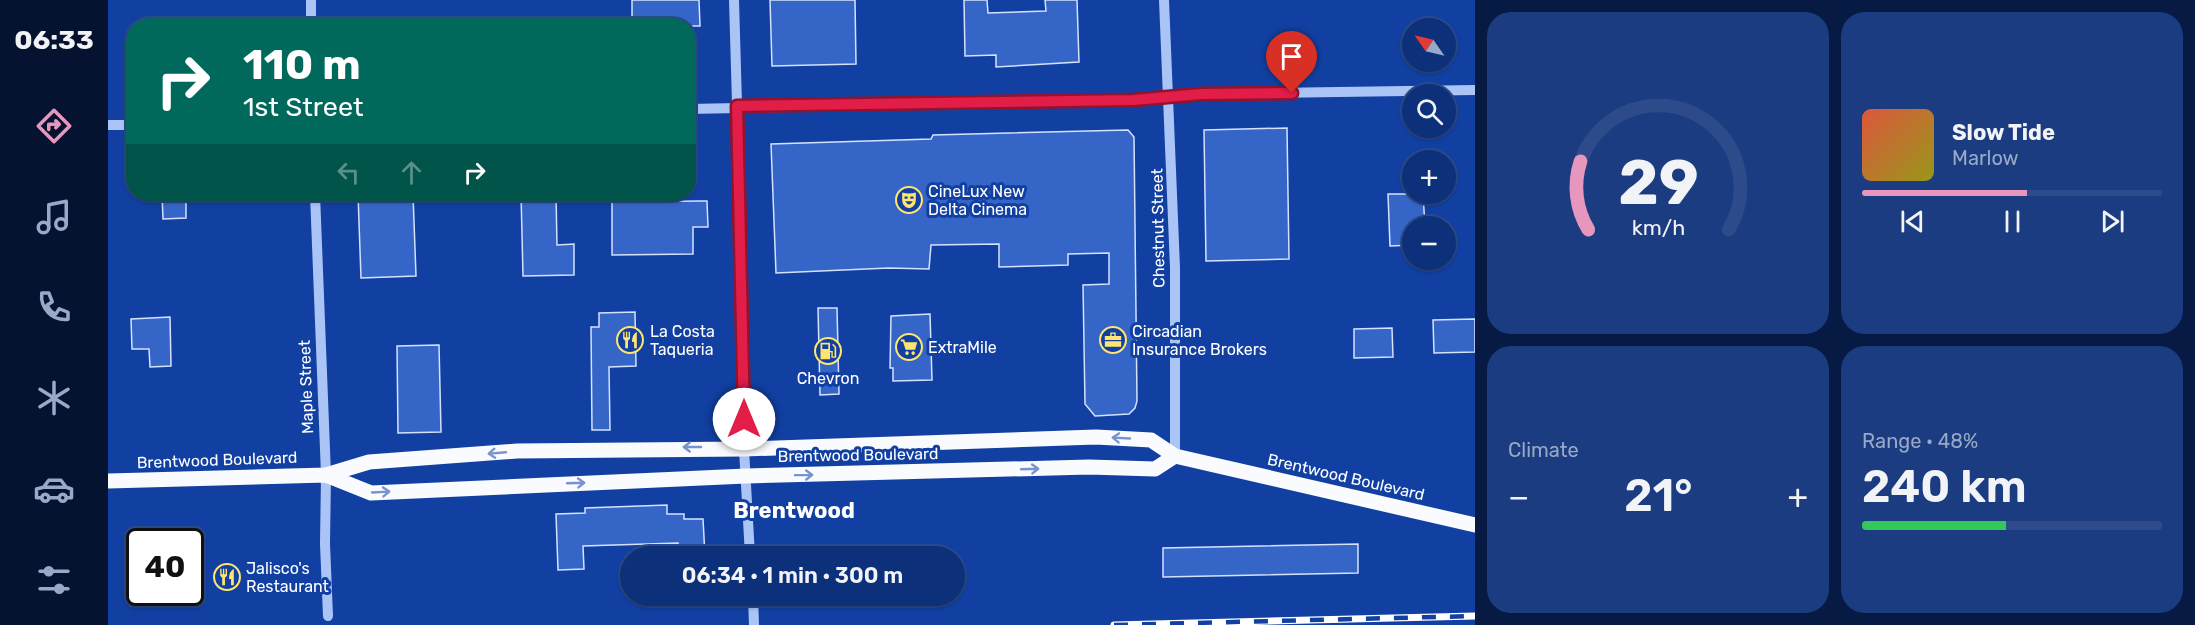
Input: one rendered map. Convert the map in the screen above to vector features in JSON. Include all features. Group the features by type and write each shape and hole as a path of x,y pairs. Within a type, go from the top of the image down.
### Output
{"main road":[{"name":"Brentwood Boulevard","path":"108,482 326,475 369,462 517,451 697,447 744,449 1096,437 1151,440 1175,456 1475,525"},
{"name":"Brentwood Boulevard","path":"326,475 371,493 746,476 1089,467 1155,469 1175,456"}],"street":[{"path":"311,0 311,18"},
{"path":"734,0 743,310 744,449 750,546"},
{"name":"Chestnut Street","path":"1164,0 1175,268 1175,456"},
{"path":"696,108 915,105 1201,94 1475,90"},
{"path":"108,125 126,125"},
{"name":"Maple Street","path":"315,201 326,475 325,544 328,616"},
{"path":"753,606 754,625"}],"building":[{"path":"632,0 699,0 700,26 696,26 696,18 632,18"},
{"path":"770,0 855,0 856,64 772,66"},
{"path":"964,0 987,0 988,13 1046,11 1045,0 1077,0 1079,62 996,67 996,55 965,56"},
{"path":"1287,128 1289,259 1206,261 1204,130"},
{"path":"1128,130 1134,137 1137,401 1135,408 1129,414 1095,416 1085,404 1083,285 1109,284 1109,253 1068,254 1068,265 999,267 999,244 931,245 929,269 889,268 776,273 771,144 931,139 933,135"},
{"path":"1388,194 1402,194 1402,204 1424,204 1424,216 1402,216 1402,245 1390,246"},
{"path":"162,201 186,201 186,218 163,219"},
{"path":"358,201 413,201 416,276 361,278"},
{"path":"521,201 556,201 557,245 574,244 574,275 523,276"},
{"path":"707,201 708,227 693,227 693,254 612,255 612,202"},
{"path":"818,308 837,308 839,394 820,395"},
{"path":"635,312 636,366 609,367 610,430 592,430 591,327 599,327 599,313"},
{"path":"930,314 932,380 893,381 893,368 890,368 891,316"},
{"path":"170,317 171,366 150,367 149,349 132,349 131,319"},
{"path":"1475,319 1475,352 1434,353 1433,320"},
{"path":"1392,328 1393,357 1354,358 1354,329"},
{"path":"439,345 441,432 398,433 397,346"},
{"path":"667,505 667,514 684,514 684,519 703,519 704,546 678,546 678,543 583,546 584,569 558,570 556,514 585,513 585,508"},
{"path":"1358,544 1358,573 1163,577 1163,548"}],"railway":[{"path":"1114,625 1475,616"}],"place":[{"name":"CineLux New Delta Cinema","path":"909,200"},
{"name":"La Costa Taqueria","path":"630,340"},
{"name":"Circadian Insurance Brokers","path":"1113,340"},
{"name":"ExtraMile","path":"909,347"},
{"name":"Chevron","path":"828,351"},
{"name":"Jalisco's Restaurant","path":"227,577"}],"district":[{"name":"Brentwood","path":"794,510"}],"route":[{"path":"744,419 737,106 1134,100 1201,94 1292,93"}]}
